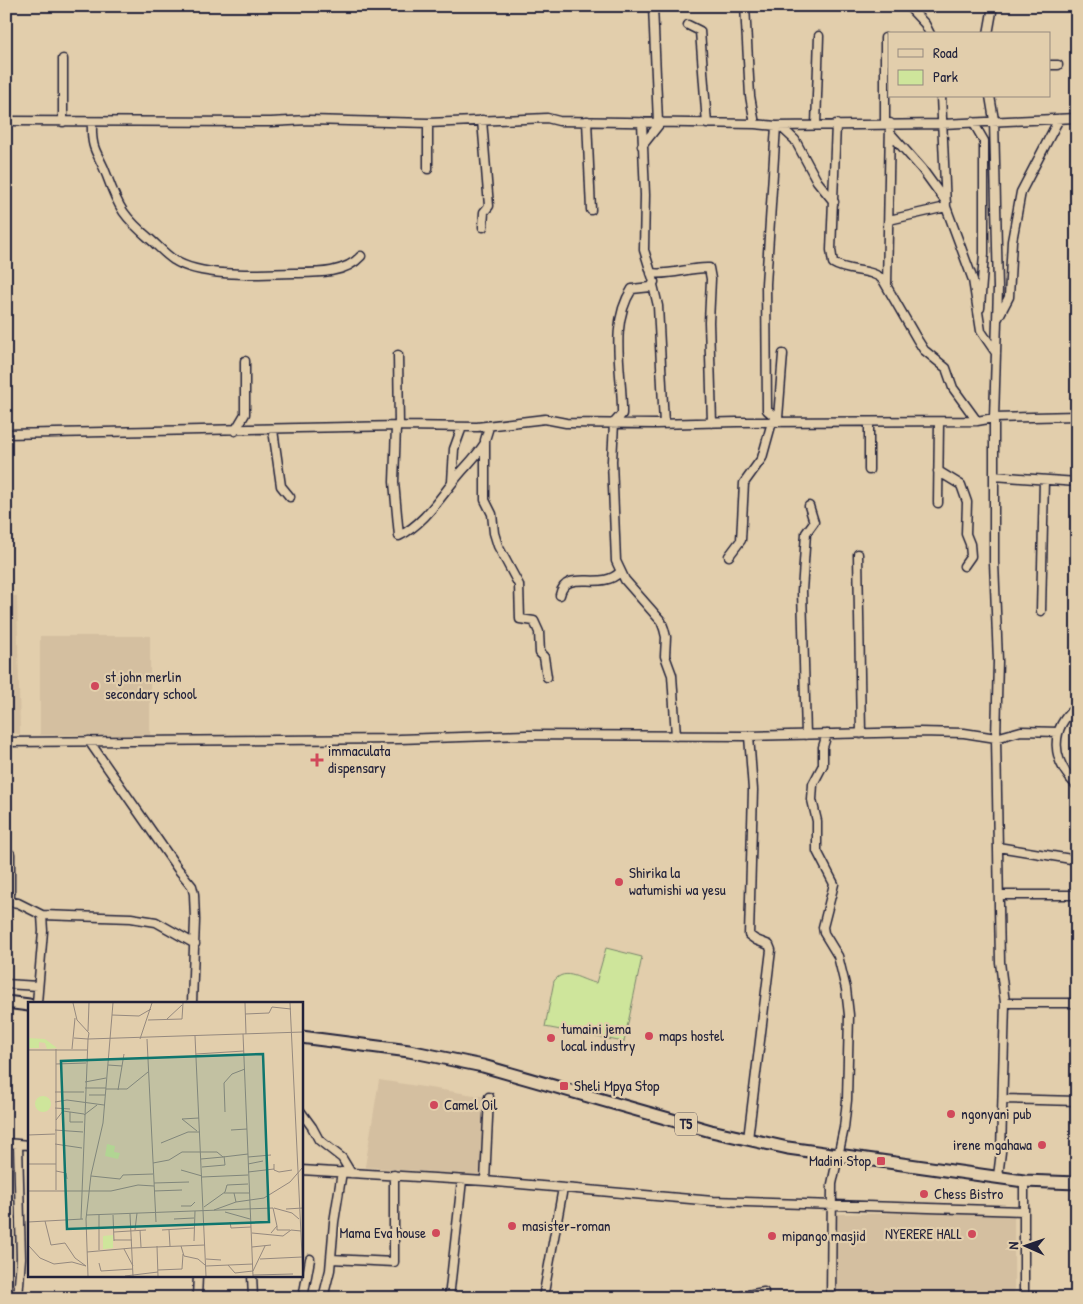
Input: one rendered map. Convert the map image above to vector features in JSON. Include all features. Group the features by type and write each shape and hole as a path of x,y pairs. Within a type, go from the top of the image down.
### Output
{"highway":[{"path":"6,1002 28,1005"},
{"name":"T5","path":"302,1036 409,1051 483,1066 711,1131 837,1156 1024,1180 1077,1183"}],"street":[{"path":"641,148 659,122 653,6"},
{"path":"745,6 750,96 755,124"},
{"path":"908,6 926,24 929,32"},
{"path":"988,32 993,6"},
{"path":"688,25 700,31 707,124"},
{"path":"816,125 818,36"},
{"path":"885,38 890,133 887,287"},
{"path":"63,59 63,122"},
{"path":"1050,65 1058,66"},
{"path":"941,98 946,204"},
{"path":"990,98 994,120 997,320 994,418 998,662 996,738 1000,962 1005,1003 1003,1099 998,1176"},
{"path":"6,121 92,123 308,120 428,123 547,118 587,121 778,126 888,123 942,124 994,120 1077,118"},
{"path":"997,320 1009,297 1012,241 1021,192 1059,118"},
{"path":"482,120 490,188 489,206 484,212 483,227"},
{"path":"587,121 591,210"},
{"path":"642,122 641,148 646,195 644,250 658,306 664,424"},
{"path":"973,122 984,140 984,254 979,322"},
{"path":"92,123 93,149 107,176 118,207 135,227 174,261 186,266 212,271 276,274 332,270 354,264 361,256"},
{"path":"428,123 428,169"},
{"path":"836,124 831,250 833,263 850,271 878,275 924,350 946,368 954,388 977,421"},
{"path":"778,126 795,140 817,181 834,202"},
{"path":"777,421 767,410 766,284 778,126"},
{"path":"890,133 922,169 946,204 973,280 981,330 996,353"},
{"path":"889,220 946,204"},
{"path":"651,273 709,268 711,279 709,322 712,423"},
{"path":"653,285 632,289 623,306 618,355 622,414 614,423 612,461 614,548 620,572 641,600 661,621 664,629 666,637 665,656 672,675 676,736"},
{"path":"729,556 741,540 744,483 762,458 777,421 783,354"},
{"path":"398,355 398,426 394,482 399,536 416,526 452,482 474,461 485,443"},
{"path":"235,431 245,414 245,362"},
{"path":"6,434 235,431 398,426 489,427 545,419 566,423 664,424 777,421 869,423 977,421 994,418 1077,416"},
{"path":"938,503 939,422"},
{"path":"869,423 870,470"},
{"path":"452,482 454,449 462,427"},
{"path":"489,427 485,443 485,500 492,514 494,534 511,572 520,585 520,619 534,621 537,626 540,653 544,657 547,676"},
{"path":"273,430 281,486 290,496"},
{"path":"938,471 961,485 967,502 966,534 970,556 964,566"},
{"path":"994,476 1077,482"},
{"path":"1041,611 1044,480"},
{"path":"806,735 802,590 806,533 814,522 809,506"},
{"path":"858,554 861,734"},
{"path":"560,595 562,587 569,581 606,580 620,572"},
{"path":"1077,706 1067,714 1058,732 1057,754 1064,773 1077,786"},
{"path":"6,742 399,739 526,735 749,736 941,732 996,738 1021,731 1058,732"},
{"path":"827,734 823,747 823,764 812,788 817,821 815,840 817,851 834,884 824,921 824,933 838,956 846,989 849,1015 847,1100 832,1184 831,1298"},
{"path":"748,1139 771,950 769,945 749,935 753,790 749,736"},
{"path":"89,741 192,886 195,920 192,1002"},
{"path":"998,847 1077,860"},
{"path":"10,854 8,901 42,915 131,918 156,922 195,944"},
{"path":"999,895 1077,895"},
{"path":"37,1002 42,915"},
{"path":"6,984 38,986"},
{"path":"1005,1003 1077,1003"},
{"path":"485,1181 490,1097"},
{"path":"1003,1099 1077,1101"},
{"path":"302,1113 319,1140 342,1158 351,1172"},
{"path":"6,1143 28,1145"},
{"path":"18,1144 21,1258 18,1298"},
{"path":"302,1170 485,1181 713,1201 1023,1211"},
{"path":"323,1298 331,1259 334,1222 342,1172"},
{"path":"331,1259 394,1262 394,1175"},
{"path":"449,1298 462,1180"},
{"path":"1024,1180 1024,1298"},
{"path":"543,1298 563,1188"},
{"path":"303,1298 310,1258"},
{"path":"197,1298 198,1276"},
{"path":"252,1276 253,1298"},
{"path":"731,1298 764,1292"}],"shaded area":[{"path":"6,596 17,596 20,734 6,733"},
{"name":"st john merlin secondary school","path":"40,636 150,636 150,735 40,735"},
{"path":"379,1080 487,1097 482,1176 365,1167"},
{"path":"1014,1212 1014,1298 834,1298 834,1214"}],"green space":[{"path":"606,948 642,957 624,1042 545,1027 554,981 564,975 569,975 596,983"}],"place":[{"name":"st john merlin secondary school","path":"95,686"},
{"name":"immaculata dispensary","path":"317,760"},
{"name":"Shirika la watumishi wa yesu","path":"619,882"},
{"name":"maps hostel","path":"649,1036"},
{"name":"tumaini jema local industry","path":"551,1038"},
{"name":"Sheli Mpya Stop","path":"564,1086"},
{"name":"Camel Oil","path":"434,1105"},
{"name":"ngonyani pub","path":"951,1114"},
{"name":"irene mgahawa","path":"1042,1145"},
{"name":"Madini Stop","path":"881,1161"},
{"name":"Chess Bistro","path":"924,1194"},
{"name":"masister-roman","path":"512,1226"},
{"name":"Mama Eva house","path":"436,1233"},
{"name":"NYERERE HALL","path":"972,1234"},
{"name":"mipango masjid","path":"772,1236"}]}
